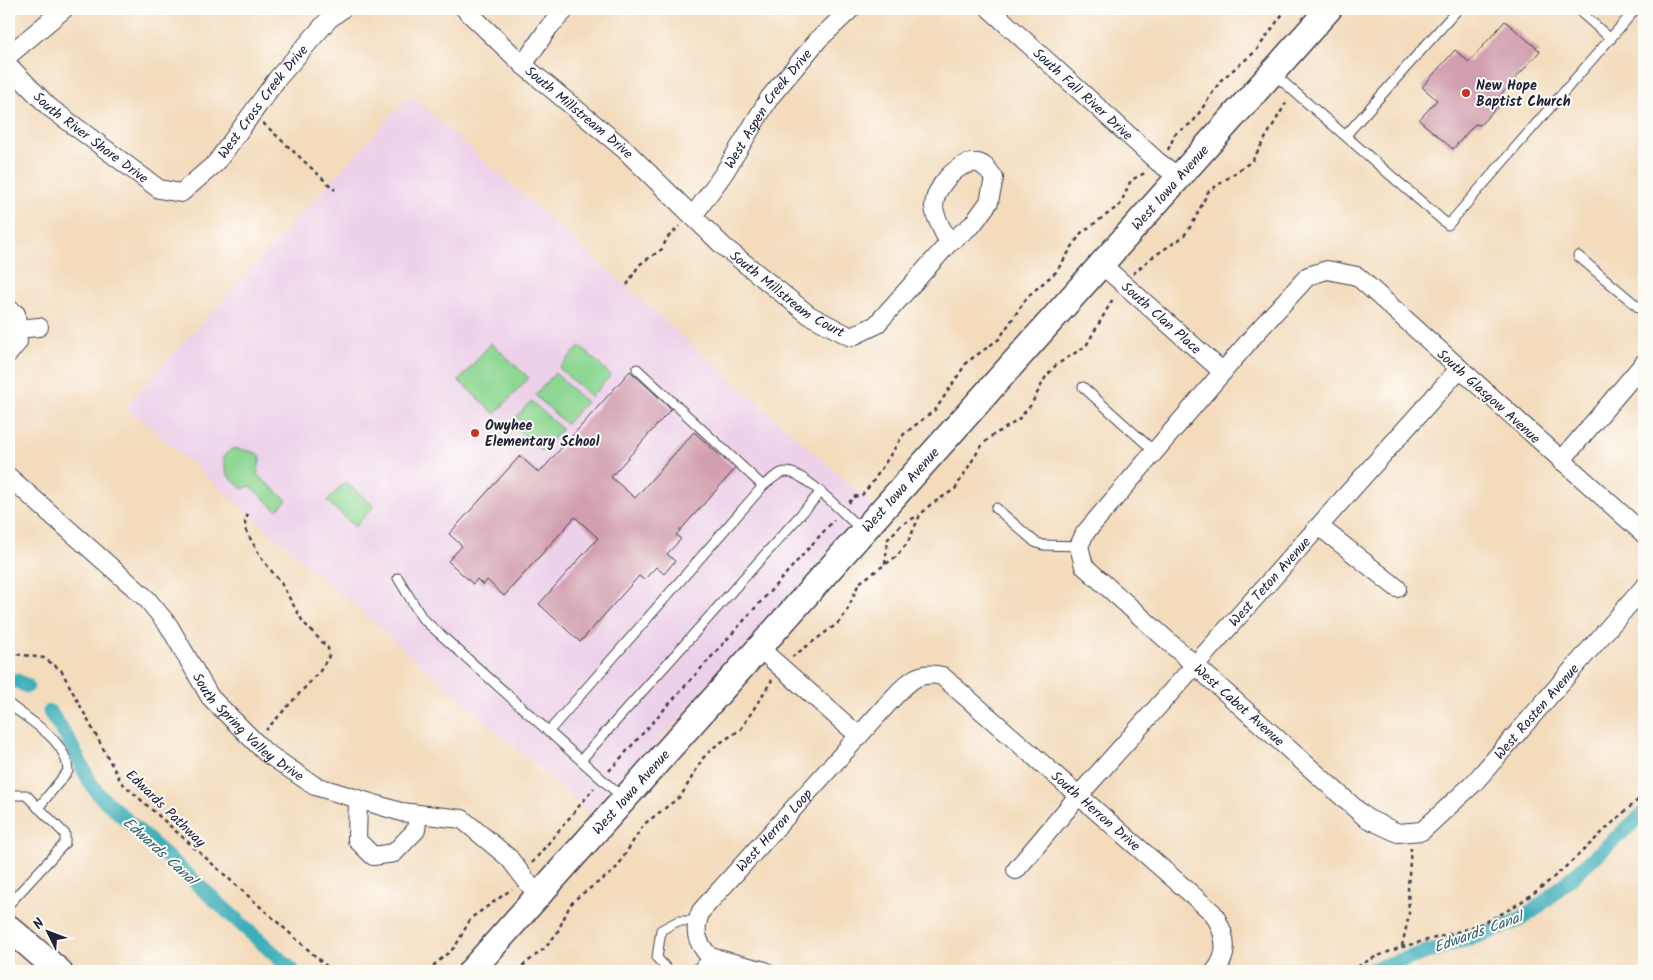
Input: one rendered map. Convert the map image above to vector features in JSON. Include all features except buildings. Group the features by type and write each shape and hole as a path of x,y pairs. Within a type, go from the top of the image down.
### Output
{"street":[{"path":"9,55 64,9"},
{"name":"West Cross Creek Drive","path":"181,193 216,164 277,79 329,19 342,9"},
{"name":"South Millstream Drive","path":"465,9 522,65 624,149 693,216"},
{"path":"522,65 549,28 566,9"},
{"name":"West Aspen Creek Drive","path":"693,216 724,173 770,96 818,40 851,9"},
{"name":"South Fall River Drive","path":"990,9 1158,162 1179,177"},
{"name":"West Iowa Avenue","path":"471,971 1329,9"},
{"name":"South River Shore Drive","path":"9,66 49,108 159,189 181,193"},
{"name":"South Millstream Court","path":"693,216 723,246 809,315 851,336 876,325 949,243"},
{"name":"South Clan Place","path":"1101,264 1125,283 1223,372"},
{"name":"South Glasgow Avenue","path":"1223,372 1308,276 1327,270 1357,276 1644,534"},
{"path":"9,309 16,314 18,342 9,353"},
{"path":"17,329 39,327"},
{"path":"1561,461 1644,363"},
{"name":"West Teton Avenue","path":"1016,870 1079,795 1459,369"},
{"path":"1079,546 1085,533 1223,372"},
{"name":"South Spring Valley Drive","path":"9,477 147,599 168,626 210,697 265,752 316,786 401,812 462,819 510,858 538,896"},
{"path":"1320,527 1397,588"},
{"name":"West Cabot Avenue","path":"1079,546 1084,566 1366,818 1398,833 1416,831"},
{"name":"West Rosten Avenue","path":"1416,831 1474,783 1644,586"},
{"path":"759,648 859,736"},
{"name":"South Herron Drive","path":"923,673 942,676 1214,914 1224,930 1222,969"},
{"name":"West Herron Loop","path":"697,921 710,900 910,680 923,673"},
{"path":"358,799 357,840 373,856 394,853 416,830 418,814"},
{"path":"697,921 696,936 710,957 766,971"},
{"path":"9,928 59,971"}],"lane":[{"path":"1346,136 1458,9"},
{"path":"1577,9 1611,38"},
{"path":"1272,72 1448,225 1636,10 1634,9"},
{"path":"1578,256 1644,312"},
{"path":"637,369 763,486"},
{"path":"1083,387 1155,452"},
{"path":"549,732 763,486 786,472 800,474 863,532"},
{"path":"581,760 820,493"},
{"path":"996,508 1035,542 1043,545 1079,546"},
{"path":"398,578 422,618 624,799"},
{"path":"9,704 58,742 68,762 68,772 38,808"},
{"path":"9,795 26,796 65,834 64,843 9,904"},
{"path":"669,971 656,958 661,930 678,921 697,921"},
{"path":"694,971 710,957"}],"path":[{"path":"427,971 455,947 471,918 481,908 511,890 602,779 840,512 854,498 862,495 904,434 936,408 967,362 998,338 1028,296 1056,272 1081,233 1120,205 1131,180 1149,171 1171,148 1175,134 1193,122 1221,80 1256,51 1286,9"},
{"path":"885,564 888,540 901,525 955,489 966,475 980,448 990,437 1017,421 1026,410 1045,378 1056,365 1086,346 1115,294 1151,258 1183,237 1193,223 1208,192 1252,161 1286,103"},
{"path":"252,114 335,190"},
{"path":"627,285 639,265 656,255 667,238 693,216"},
{"path":"248,514 245,522 246,532 262,559 281,582 303,622 328,648 329,656 320,671 254,742"},
{"path":"516,971 545,948 557,933 570,905 618,866 643,825 681,796 704,758 714,747 741,729 771,681 797,651 828,632 837,624 846,612 859,583 897,556 908,542 920,514"},
{"name":"Edwards Pathway","path":"9,653 44,658 61,670 121,782 332,971"},
{"path":"1351,971 1372,958 1402,946 1469,927 1504,912 1535,892 1644,795"},
{"path":"1402,946 1409,915 1416,831"}],"shaded area":[{"name":"Owyhee Elementary School","path":"410,95 873,505 592,814 126,406"}],"green space":[{"path":"491,343 529,378 495,414 459,381"},
{"path":"580,346 611,375 591,397 559,368"},
{"path":"555,373 586,402 566,424 535,395"},
{"path":"531,401 562,429 542,451 511,423"},
{"path":"233,448 254,452 261,456 257,475 287,500 277,510 250,486 242,489 227,475 223,457"},
{"path":"345,482 374,506 355,527 327,501"}],"waterway":[{"name":"Edwards Canal","path":"9,681 17,681 27,686"},
{"name":"Edwards Canal","path":"50,712 68,739 90,782 99,795 293,971"},
{"name":"Edwards Canal","path":"1368,971 1492,931 1519,920 1538,907 1644,813"}],"place":[{"name":"New Hope Baptist Church","path":"1466,93"},
{"name":"Owyhee Elementary School","path":"475,433"}]}
